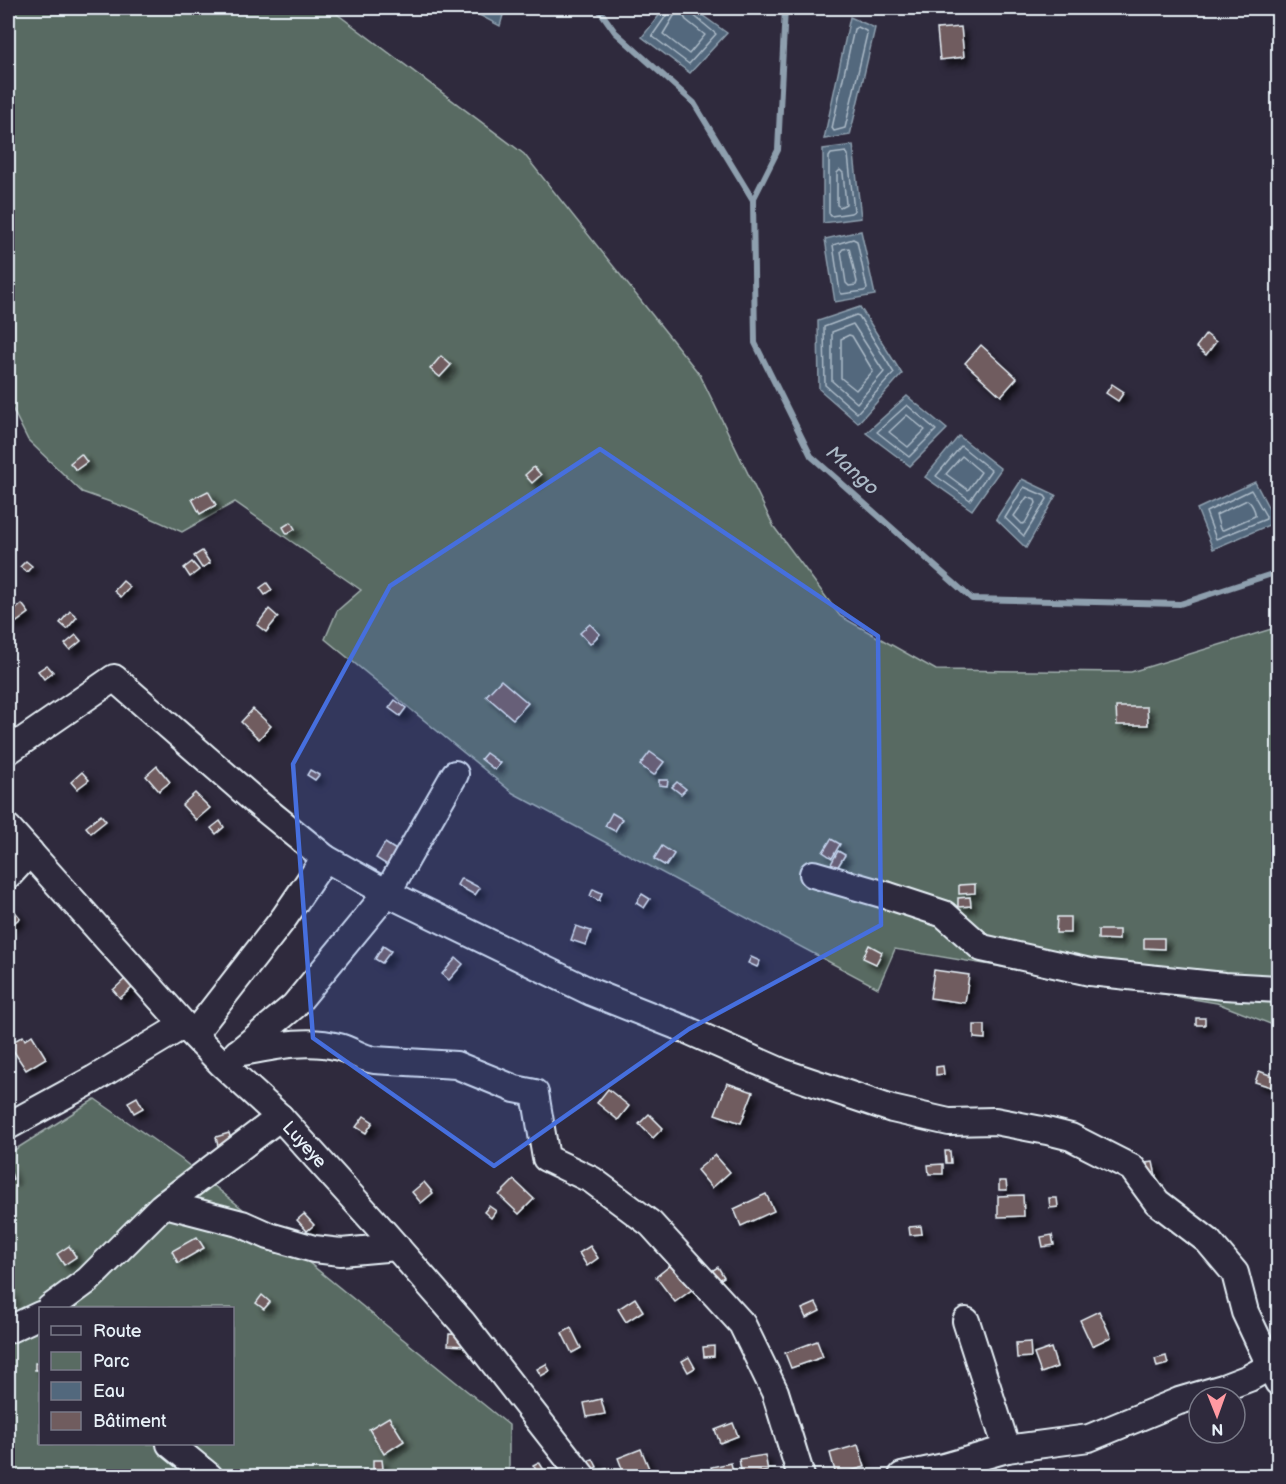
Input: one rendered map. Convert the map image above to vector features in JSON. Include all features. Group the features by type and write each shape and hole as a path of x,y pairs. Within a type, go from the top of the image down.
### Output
{"street":[{"path":"8,751 114,678 255,801 325,858 387,893 591,992 687,1030 782,1072 892,1109 949,1122 995,1121 1071,1137 1132,1168 1157,1202 1208,1241 1234,1273 1245,1312 1276,1370 1179,1401 1089,1438 1007,1449 902,1476"},
{"path":"230,1058 294,1006 387,893 454,774"},
{"name":"Luyeye","path":"8,828 189,1029 230,1058 462,1322 582,1476"},
{"path":"8,876 30,852"},
{"path":"8,1126 189,1029 284,918 325,858"},
{"path":"813,874 944,914 982,948 1090,972 1224,986 1278,989"},
{"path":"230,1058 284,1044 340,1047 366,1059 456,1065 515,1089 535,1093 546,1158 592,1180 651,1224 742,1324 775,1392 801,1476"},
{"path":"51,1307 88,1280 165,1204 280,1117"},
{"path":"165,1204 242,1224 269,1236 314,1249 341,1251 397,1247"},
{"path":"8,1330 39,1315"},
{"path":"966,1321 1007,1449"},
{"path":"172,1445 209,1476"}],"highlighted area":[{"path":"600,449 878,636 881,925 689,1029 494,1166 313,1038 293,764 390,586"}],"green space":[{"path":"8,8 329,8 524,154 700,375 774,527 840,616 936,670 1131,672 1278,627 1278,1027 1217,1003 895,949 878,988 513,793 325,639 337,611 361,590 235,502 182,532 133,510 82,492 28,440 8,400"},
{"path":"95,1099 181,1159 509,1425 509,1476 8,1476 8,1154"}],"water":[{"path":"466,8 505,8 500,26"},
{"path":"665,8 692,8 727,33 690,73 642,37"},
{"path":"850,17 875,28 850,135 824,139"},
{"path":"853,145 861,218 823,223 823,149"},
{"path":"861,231 875,295 835,302 825,239"},
{"path":"860,307 902,374 858,423 819,389 818,321"},
{"path":"907,396 947,429 910,466 866,433"},
{"path":"959,436 1001,469 972,510 925,477"},
{"path":"1022,479 1056,495 1026,548 996,519"},
{"path":"1255,482 1276,522 1213,549 1197,509"}],"building":[{"path":"961,27 964,57 940,60 937,29"},
{"path":"1206,334 1216,342 1206,355 1196,347"},
{"path":"981,345 1017,378 1001,396 965,363"},
{"path":"441,356 451,365 440,377 430,369"},
{"path":"1112,384 1124,392 1118,401 1106,393"},
{"path":"81,454 87,462 76,470 70,463"},
{"path":"534,467 541,475 532,483 525,475"},
{"path":"208,491 216,505 200,514 192,499"},
{"path":"291,522 295,529 287,534 283,527"},
{"path":"202,551 210,563 202,568 194,556"},
{"path":"26,561 32,566 27,572 20,567"},
{"path":"192,562 199,570 190,577 184,568"},
{"path":"123,581 130,587 121,597 114,591"},
{"path":"267,583 272,590 265,595 260,588"},
{"path":"22,604 29,613 14,624 8,616"},
{"path":"269,609 278,617 266,632 257,625"},
{"path":"70,611 77,617 67,629 60,623"},
{"path":"590,624 600,634 590,644 580,633"},
{"path":"76,635 81,641 70,650 65,644"},
{"path":"47,665 53,672 44,679 38,671"},
{"path":"501,680 528,703 513,719 486,696"},
{"path":"395,700 406,708 400,716 389,708"},
{"path":"1116,707 1147,707 1148,725 1117,725"},
{"path":"253,709 271,726 259,739 241,722"},
{"path":"650,752 664,762 654,775 640,765"},
{"path":"486,753 500,763 495,770 481,759"},
{"path":"157,766 170,782 159,791 146,776"},
{"path":"310,770 319,775 315,780 307,775"},
{"path":"82,772 89,780 77,789 71,782"},
{"path":"659,780 668,780 667,786 659,785"},
{"path":"677,782 686,789 681,794 672,787"},
{"path":"195,793 210,808 196,820 182,805"},
{"path":"612,813 622,819 615,831 605,826"},
{"path":"101,815 106,821 91,833 86,827"},
{"path":"220,821 224,827 216,834 211,828"},
{"path":"831,839 840,844 832,858 823,852"},
{"path":"385,843 404,855 395,870 376,858"},
{"path":"662,846 674,854 666,866 654,859"},
{"path":"838,851 845,855 837,868 831,864"},
{"path":"461,878 480,888 475,895 457,885"},
{"path":"975,884 975,893 959,894 959,885"},
{"path":"593,889 602,893 599,901 590,896"},
{"path":"642,894 650,899 644,908 636,903"},
{"path":"970,897 971,906 958,907 958,898"},
{"path":"12,908 20,918 8,928 8,911"},
{"path":"1057,917 1070,917 1070,933 1056,933"},
{"path":"576,926 591,931 586,945 571,940"},
{"path":"1098,930 1119,930 1119,940 1098,939"},
{"path":"1144,938 1164,938 1164,949 1144,948"},
{"path":"869,945 882,952 876,964 863,958"},
{"path":"383,946 391,951 382,963 375,959"},
{"path":"751,957 760,961 757,967 748,963"},
{"path":"456,958 463,964 449,980 442,974"},
{"path":"934,970 969,975 965,1003 930,998"},
{"path":"125,979 132,988 120,998 113,990"},
{"path":"1196,1018 1205,1018 1205,1025 1196,1025"},
{"path":"974,1025 985,1025 985,1039 974,1038"},
{"path":"32,1035 46,1058 26,1070 9,1044 23,1036 25,1040"},
{"path":"943,1066 944,1074 936,1075 936,1067"},
{"path":"1259,1071 1275,1077 1271,1087 1255,1082"},
{"path":"727,1083 753,1092 741,1123 715,1114"},
{"path":"608,1089 629,1106 618,1120 597,1103"},
{"path":"137,1097 143,1108 134,1113 128,1102"},
{"path":"649,1114 663,1128 653,1138 639,1124"},
{"path":"364,1116 373,1122 366,1133 356,1127"},
{"path":"229,1133 233,1148 219,1151 216,1137"},
{"path":"945,1151 950,1151 951,1163 946,1163"},
{"path":"715,1155 730,1172 712,1188 697,1170"},
{"path":"1153,1162 1156,1176 1148,1177 1145,1163"},
{"path":"8,1164 13,1179 8,1181"},
{"path":"943,1164 943,1174 929,1174 928,1165"},
{"path":"514,1180 534,1199 519,1214 499,1195"},
{"path":"999,1181 1006,1181 1007,1190 999,1190"},
{"path":"424,1182 433,1193 421,1203 412,1192"},
{"path":"766,1194 774,1211 741,1226 734,1209"},
{"path":"1023,1195 1024,1216 998,1217 998,1196"},
{"path":"1049,1198 1057,1198 1058,1207 1050,1208"},
{"path":"489,1206 496,1211 491,1218 484,1212"},
{"path":"304,1214 314,1225 307,1231 297,1220"},
{"path":"921,1226 922,1234 910,1235 909,1227"},
{"path":"1052,1235 1054,1245 1043,1247 1041,1237"},
{"path":"197,1237 204,1248 178,1263 172,1251"},
{"path":"69,1246 76,1257 64,1265 57,1254"},
{"path":"590,1246 598,1258 587,1266 579,1253"},
{"path":"677,1260 697,1286 675,1302 656,1277"},
{"path":"718,1267 724,1277 714,1283 708,1273"},
{"path":"8,1287 13,1301 8,1303"},
{"path":"262,1295 270,1302 264,1309 256,1303"},
{"path":"635,1298 643,1311 626,1322 618,1309"},
{"path":"816,1303 820,1311 806,1318 802,1309"},
{"path":"1099,1311 1111,1337 1092,1346 1080,1320"},
{"path":"571,1328 581,1348 572,1353 562,1333"},
{"path":"449,1334 466,1335 466,1346 448,1345"},
{"path":"817,1341 823,1357 791,1368 785,1353"},
{"path":"1030,1342 1031,1357 1017,1358 1016,1343"},
{"path":"714,1346 714,1356 704,1357 703,1347"},
{"path":"1051,1348 1057,1367 1041,1373 1034,1354"},
{"path":"1166,1356 1168,1364 1157,1367 1155,1359"},
{"path":"689,1357 695,1368 688,1372 682,1361"},
{"path":"35,1363 39,1363 39,1370 35,1370"},
{"path":"546,1364 550,1371 541,1376 537,1369"},
{"path":"601,1399 605,1414 587,1417 584,1403"},
{"path":"389,1417 404,1441 384,1454 369,1429"},
{"path":"733,1423 738,1436 720,1443 715,1430"},
{"path":"858,1445 865,1467 836,1475 830,1453"},
{"path":"641,1449 652,1476 625,1476 618,1458"},
{"path":"765,1455 768,1471 742,1476 739,1459"},
{"path":"593,1459 597,1467 589,1471 585,1462"},
{"path":"373,1460 382,1460 383,1469 373,1469"},
{"path":"539,1462 544,1470 538,1473 533,1465"},
{"path":"731,1463 734,1476 713,1476 711,1467"},
{"path":"609,1468 612,1476 605,1476 602,1470"},
{"path":"1052,1471 1054,1476 1038,1476"}],"waterway":[{"name":"Mango","path":"598,8 615,32 694,103 753,200 755,343 811,456 972,599 1180,604 1278,572"},
{"path":"753,200 778,150 785,8"}]}
